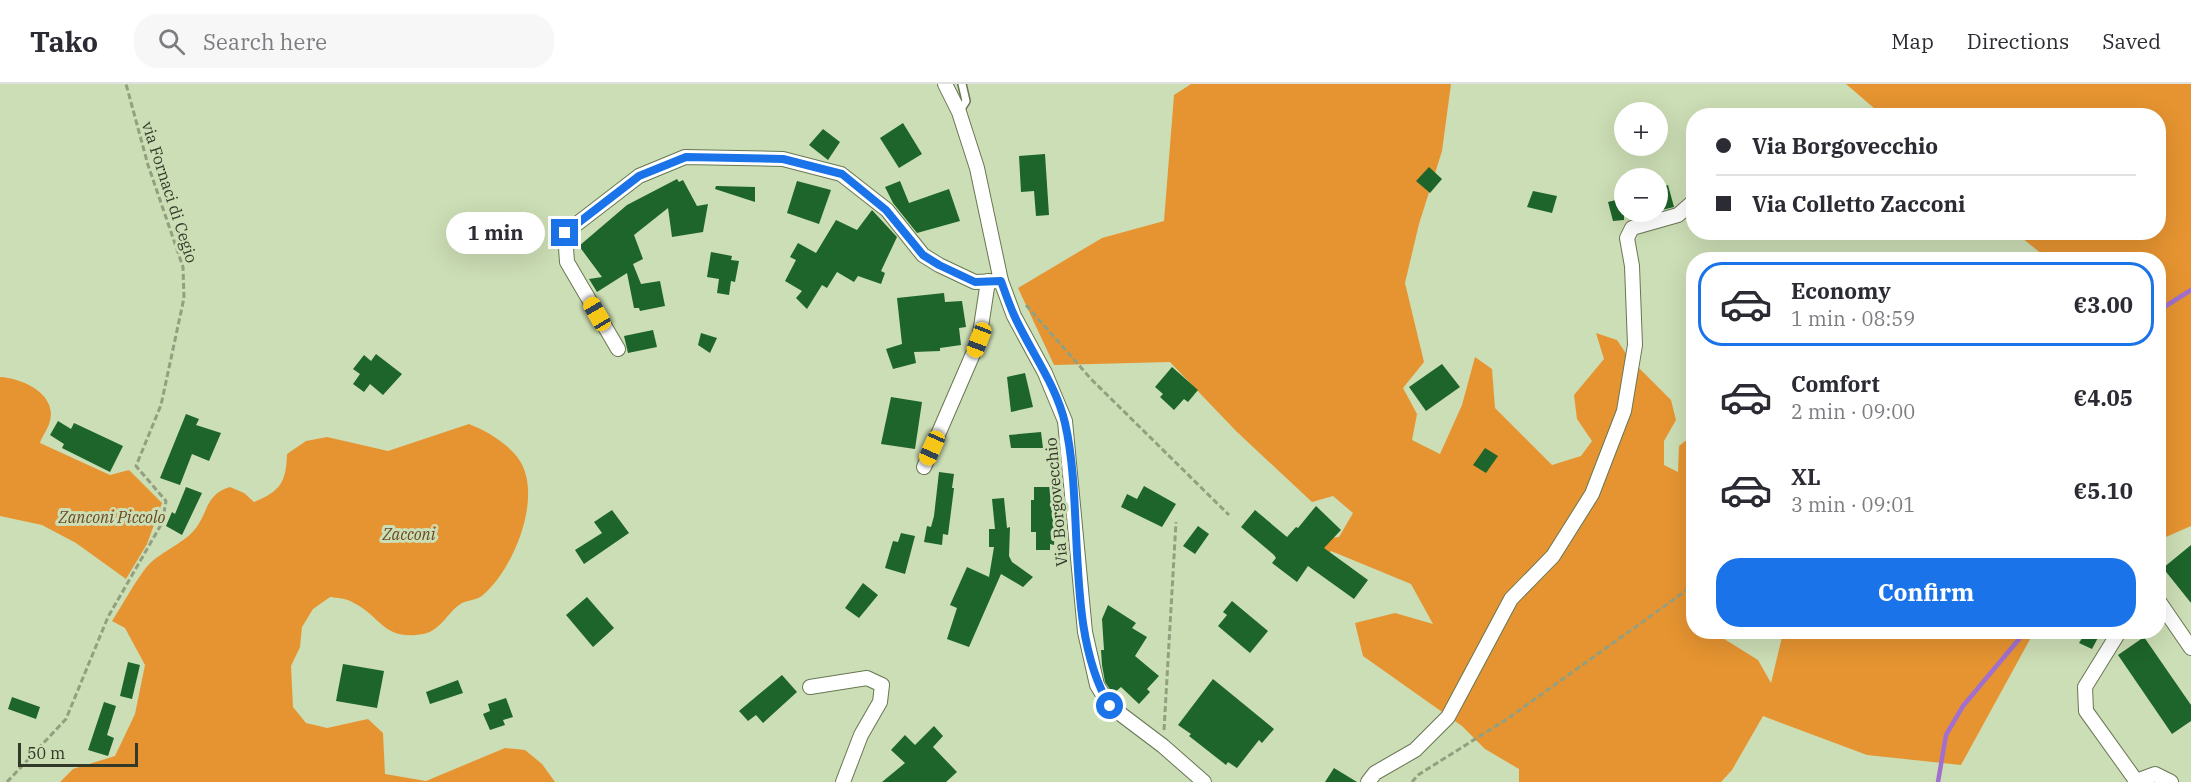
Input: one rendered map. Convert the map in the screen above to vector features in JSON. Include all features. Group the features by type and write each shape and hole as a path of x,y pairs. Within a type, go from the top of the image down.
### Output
{"street":[{"name":"Via Borgovecchio","path":"945,84 959,112 977,168 995,281 1045,373 1065,421 1085,632 1097,685 1110,706 1163,746 1204,782"},
{"path":"618,349 567,262 565,233 639,176 686,157 783,159 842,174 886,210 923,255 975,282 995,281 979,340 924,467"},
{"path":"1368,782 1375,773 1415,750 1448,717 1511,599 1553,556 1592,494 1624,411 1635,345 1632,266 1627,238 1632,228 1678,214 1686,208"},
{"path":"2166,612 2191,648"},
{"path":"2115,639 2085,687 2086,711 2137,781 2156,774 2171,782"},
{"path":"810,687 867,678 882,685 880,702 861,735 843,782"}],"lane":[{"path":"959,112 966,101 962,84"}],"path":[{"name":"via Fornaci di Cegio","path":"7,782 66,719 108,617 162,523 166,501 136,466 161,405 184,298 183,267 148,165 126,84"},
{"path":"1023,301 1091,378 1229,515"},
{"path":"1163,746 1176,522"},
{"path":"1412,782 1418,775 1507,719 1686,591"}],"green space":[{"path":"1191,84 1451,84 1442,151 1419,224 1405,283 1424,362 1403,388 1417,414 1412,440 1440,454 1462,405 1475,357 1492,369 1495,408 1552,465 1581,456 1592,441 1577,419 1574,395 1604,359 1596,333 1617,340 1629,358 1671,400 1676,420 1664,441 1664,465 1678,472 1679,446 1686,440 1686,639 1724,639 1758,660 1771,683 1782,639 2030,639 1961,765 1867,755 1763,716 1732,770 1721,782 1519,782 1519,769 1485,749 1462,726 1363,656 1355,623 1395,613 1433,624 1411,584 1331,551 1323,561 1322,539 1339,537 1353,513 1333,496 1312,502 1236,431 1170,362 1054,365 1018,288 1102,238 1164,221 1174,95"},
{"path":"1846,84 2191,84 2191,526 2166,537 2166,252 2039,252 2025,240 2166,240 2166,108 1874,108"},
{"name":"Zanconi Piccolo","path":"0,377 27,384 43,395 48,403 51,411 50,421 40,443 110,475 129,470 162,503 147,544 126,579 76,543 42,525 0,516"},
{"name":"Zacconi","path":"469,424 490,434 510,449 520,461 526,476 528,494 526,513 514,551 505,569 483,595 462,603 435,629 423,634 409,635 390,631 352,602 330,597 313,609 302,627 300,647 291,666 293,707 306,723 327,728 368,719 383,733 385,774 426,781 505,748 525,750 542,764 555,782 60,782 73,769 115,756 135,714 145,665 125,628 112,621 145,569 191,534 216,494 230,487 244,493 254,502 270,494 283,479 287,454 306,441 327,437 388,451"}],"building":[{"path":"903,123 922,154 899,168 880,138"},
{"path":"823,129 840,142 828,160 809,145"},
{"path":"1045,154 1049,215 1036,216 1034,191 1021,192 1019,156"},
{"path":"1429,167 1442,179 1430,193 1416,181"},
{"path":"677,179 679,182 683,180 697,206 708,204 703,232 672,237 668,208 634,235 643,259 633,264 641,284 660,281 665,306 640,311 639,308 634,308 627,273 597,292 589,279 602,277 579,246 627,205"},
{"path":"797,181 831,190 819,224 787,213"},
{"path":"900,181 909,203 949,189 960,221 917,233 893,203 885,187"},
{"path":"1668,185 1674,207 1668,208"},
{"path":"716,186 755,187 755,202 715,189"},
{"path":"1533,191 1557,196 1552,213 1527,207"},
{"path":"1614,200 1614,221 1613,221 1608,202"},
{"path":"872,210 897,237 881,271 885,273 881,284 858,276 854,282 837,272 827,288 822,285 807,309 796,298 802,291 785,281 796,260 790,257 798,243 816,253 836,220 857,230"},
{"path":"711,252 732,256 731,260 739,261 735,282 731,281 729,295 717,293 719,279 707,277"},
{"path":"944,293 945,302 962,301 966,327 959,328 961,345 940,348 940,351 914,352 916,363 893,369 886,349 902,344 897,298"},
{"path":"653,330 657,347 628,353 624,336"},
{"path":"701,333 717,338 710,353 698,345"},
{"path":"376,354 402,374 383,395 370,384 364,392 353,384 360,374 353,369 364,355 371,361"},
{"path":"1442,364 1460,387 1426,411 1409,387"},
{"path":"1172,367 1198,390 1188,402 1184,399 1174,410 1160,397 1163,394 1155,387"},
{"path":"1025,373 1033,407 1011,412 1007,377"},
{"path":"891,397 922,402 915,449 881,444"},
{"path":"186,414 199,419 196,425 221,433 209,461 192,454 180,485 160,478"},
{"path":"58,421 71,429 74,423 123,446 110,472 62,448 64,444 50,435"},
{"path":"1041,432 1043,448 1011,448 1009,435"},
{"path":"1485,448 1498,456 1486,473 1473,465"},
{"path":"939,472 954,474 948,535 943,534 942,545 924,542 927,526 931,527 934,516"},
{"path":"1144,486 1176,504 1162,527 1121,507 1127,494 1137,499"},
{"path":"186,487 202,493 182,535 166,526 172,512 175,514"},
{"path":"1034,487 1054,487 1055,499 1060,500 1060,532 1055,532 1054,545 1050,544 1050,550 1036,550 1036,532 1031,532 1031,500 1034,500"},
{"path":"1004,498 1007,528 1010,527 1009,556 1012,562 1033,577 1023,587 1001,574 969,647 947,639 957,608 950,605 967,567 989,577 994,547 989,547 989,529 995,529 992,499"},
{"path":"1316,506 1341,530 1324,548 1368,580 1354,599 1308,566 1297,582 1272,563 1276,558 1274,555 1241,527 1255,510 1287,537 1296,527 1298,528"},
{"path":"612,510 629,533 584,564 575,550 602,533 594,522"},
{"path":"1198,526 1209,534 1195,554 1183,546"},
{"path":"901,533 915,536 905,574 885,568 893,541 898,542"},
{"path":"2191,545 2191,603 2166,572 2166,566"},
{"path":"863,583 878,595 859,618 845,608"},
{"path":"587,597 614,628 593,647 566,615"},
{"path":"1232,601 1268,631 1250,653 1218,626 1227,615 1223,612"},
{"path":"1108,605 1136,623 1132,628 1147,637 1135,656 1159,676 1147,689 1150,692 1139,704 1121,687 1113,694 1105,682 1101,650 1104,650 1102,619"},
{"path":"2082,639 2097,639 2092,649 2079,643"},
{"path":"2141,639 2145,639 2191,705 2191,721 2172,734 2118,655"},
{"path":"128,662 140,665 132,699 120,696"},
{"path":"343,664 384,671 377,708 336,701"},
{"path":"782,675 797,692 763,723 756,715 748,721 739,711"},
{"path":"1213,679 1274,729 1262,743 1259,740 1237,768 1228,762 1226,765 1178,725"},
{"path":"458,680 463,693 430,704 426,692"},
{"path":"12,697 40,707 36,719 8,709"},
{"path":"506,698 513,717 503,720 505,725 490,730 483,714 490,711 488,704"},
{"path":"104,702 116,706 107,735 114,738 108,756 88,750"},
{"path":"934,726 943,736 933,747 957,772 946,782 882,782 905,763 891,750 905,735 915,745"},
{"path":"1334,768 1357,782 1325,782"}],"waterway":[{"path":"2166,306 2191,290"},
{"path":"1938,782 1946,735 1963,706 2019,639"}],"route":[{"path":"565,233 639,176 686,157 783,159 842,174 886,210 923,255 939,265 975,282 1001,281 1014,316 1045,373 1065,421 1069,444 1085,632 1097,685 1110,706"}]}
